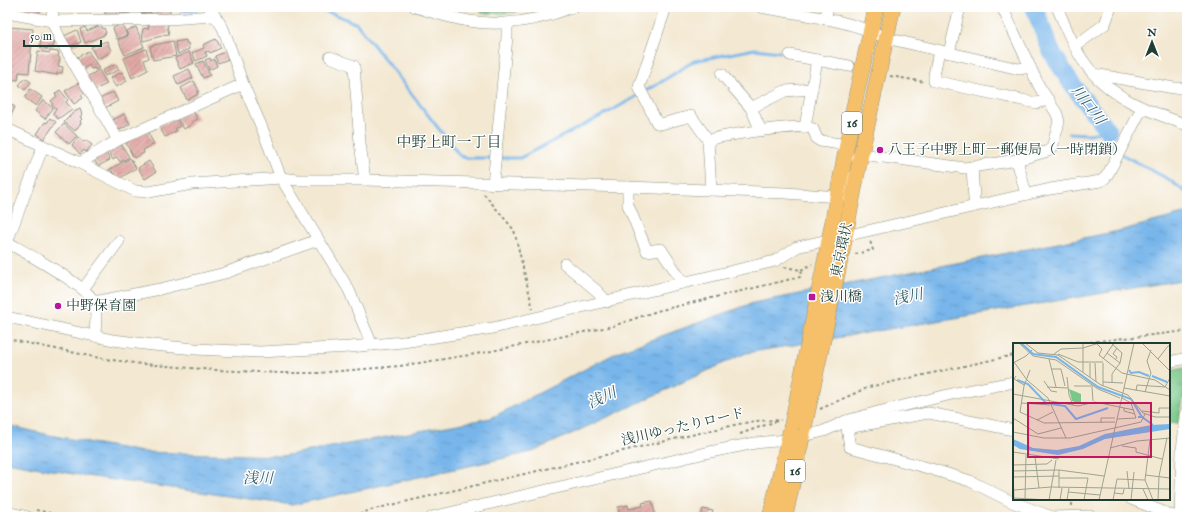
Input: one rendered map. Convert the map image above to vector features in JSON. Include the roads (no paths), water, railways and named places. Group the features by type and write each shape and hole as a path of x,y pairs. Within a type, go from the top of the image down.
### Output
{"highway":[{"name":"東京環状","path":"836,243 838,197 847,145 876,7"},
{"name":"東京環状","path":"770,517 794,430 836,243 861,154 893,7"},
{"name":"東京環状","path":"785,517 794,430"}],"street":[{"path":"53,7 52,21 60,39 118,140"},
{"path":"415,7 434,10 471,22 507,23 548,16 573,7"},
{"path":"666,7 639,87 657,123 661,124 691,116 708,140 711,190"},
{"path":"761,7 825,19 871,31 886,38 1019,69 1030,67"},
{"path":"825,19 828,7"},
{"path":"960,7 934,75 934,81 1036,103 1048,100"},
{"path":"7,129 80,163 135,191 149,192 192,184 281,178 298,180 365,180 628,187 786,193 838,197 844,196 846,193 852,165 857,156 861,154 965,168 1017,160 1048,150 1053,145 1059,118 1039,86 1010,21 1002,7"},
{"path":"1057,7 1084,62 1108,88 1141,109 1187,125"},
{"path":"1075,46 1105,24 1111,7"},
{"path":"7,13 52,21 169,19 212,12 223,28 243,84 281,178 349,290 372,345"},
{"path":"493,184 507,37 507,23"},
{"path":"790,56 849,66"},
{"path":"330,57 354,66 360,143 365,180"},
{"path":"805,127 816,60"},
{"path":"722,74 751,108 761,131"},
{"path":"1094,74 1174,88 1187,88"},
{"path":"80,163 118,140 243,84"},
{"path":"751,108 785,91 812,88"},
{"path":"7,317 95,336 153,345 219,351 294,351 403,342 473,332 536,319 775,261 797,248 836,243 975,206 1050,188 1096,182 1105,178 1109,172 1141,109"},
{"path":"708,140 761,131 805,127 813,129 820,141 847,145"},
{"path":"43,146 7,242 44,263 90,295 94,302 96,312 95,336"},
{"path":"1017,160 1026,194"},
{"path":"972,167 975,206"},
{"path":"628,187 628,205 647,251 661,249 683,283"},
{"path":"94,302 160,289 225,273 318,240"},
{"path":"83,289 119,241"},
{"path":"565,264 598,291 607,302"},
{"path":"1170,362 1187,358"},
{"path":"432,517 754,443 794,430 824,431 846,425 878,412 956,393 1013,382"},
{"path":"1180,517 1182,450 1187,410"},
{"path":"846,425 928,413 1013,430"},
{"path":"846,425 850,447 970,481 1012,502 1052,517 1090,517"},
{"path":"1134,500 1176,517"},
{"path":"7,512 28,513"}],"water":[{"name":"浅川","path":"1187,213 1187,279 746,353 532,452 292,505 79,475 7,462 7,425 49,435 142,452 282,456 491,418 620,351 753,303 1119,231"}],"waterway":[{"path":"177,7 180,10 187,11 207,7"},
{"path":"310,7 334,14 357,24 460,156 466,158 520,158 611,111 694,61 755,49 780,52"},
{"name":"川口川","path":"1034,7 1051,51 1071,83 1108,131"},
{"path":"1069,133 1088,134 1108,131 1117,151"},
{"name":"川口川","path":"1121,154 1168,179 1187,193"}],"place":[{"name":"八王子中野上町一郵便局（一時閉鎖）","path":"880,150"},
{"name":"浅川橋","path":"812,297"},
{"name":"中野保育園","path":"58,306"}],"district":[{"name":"中野上町一丁目","path":"449,142"}]}
